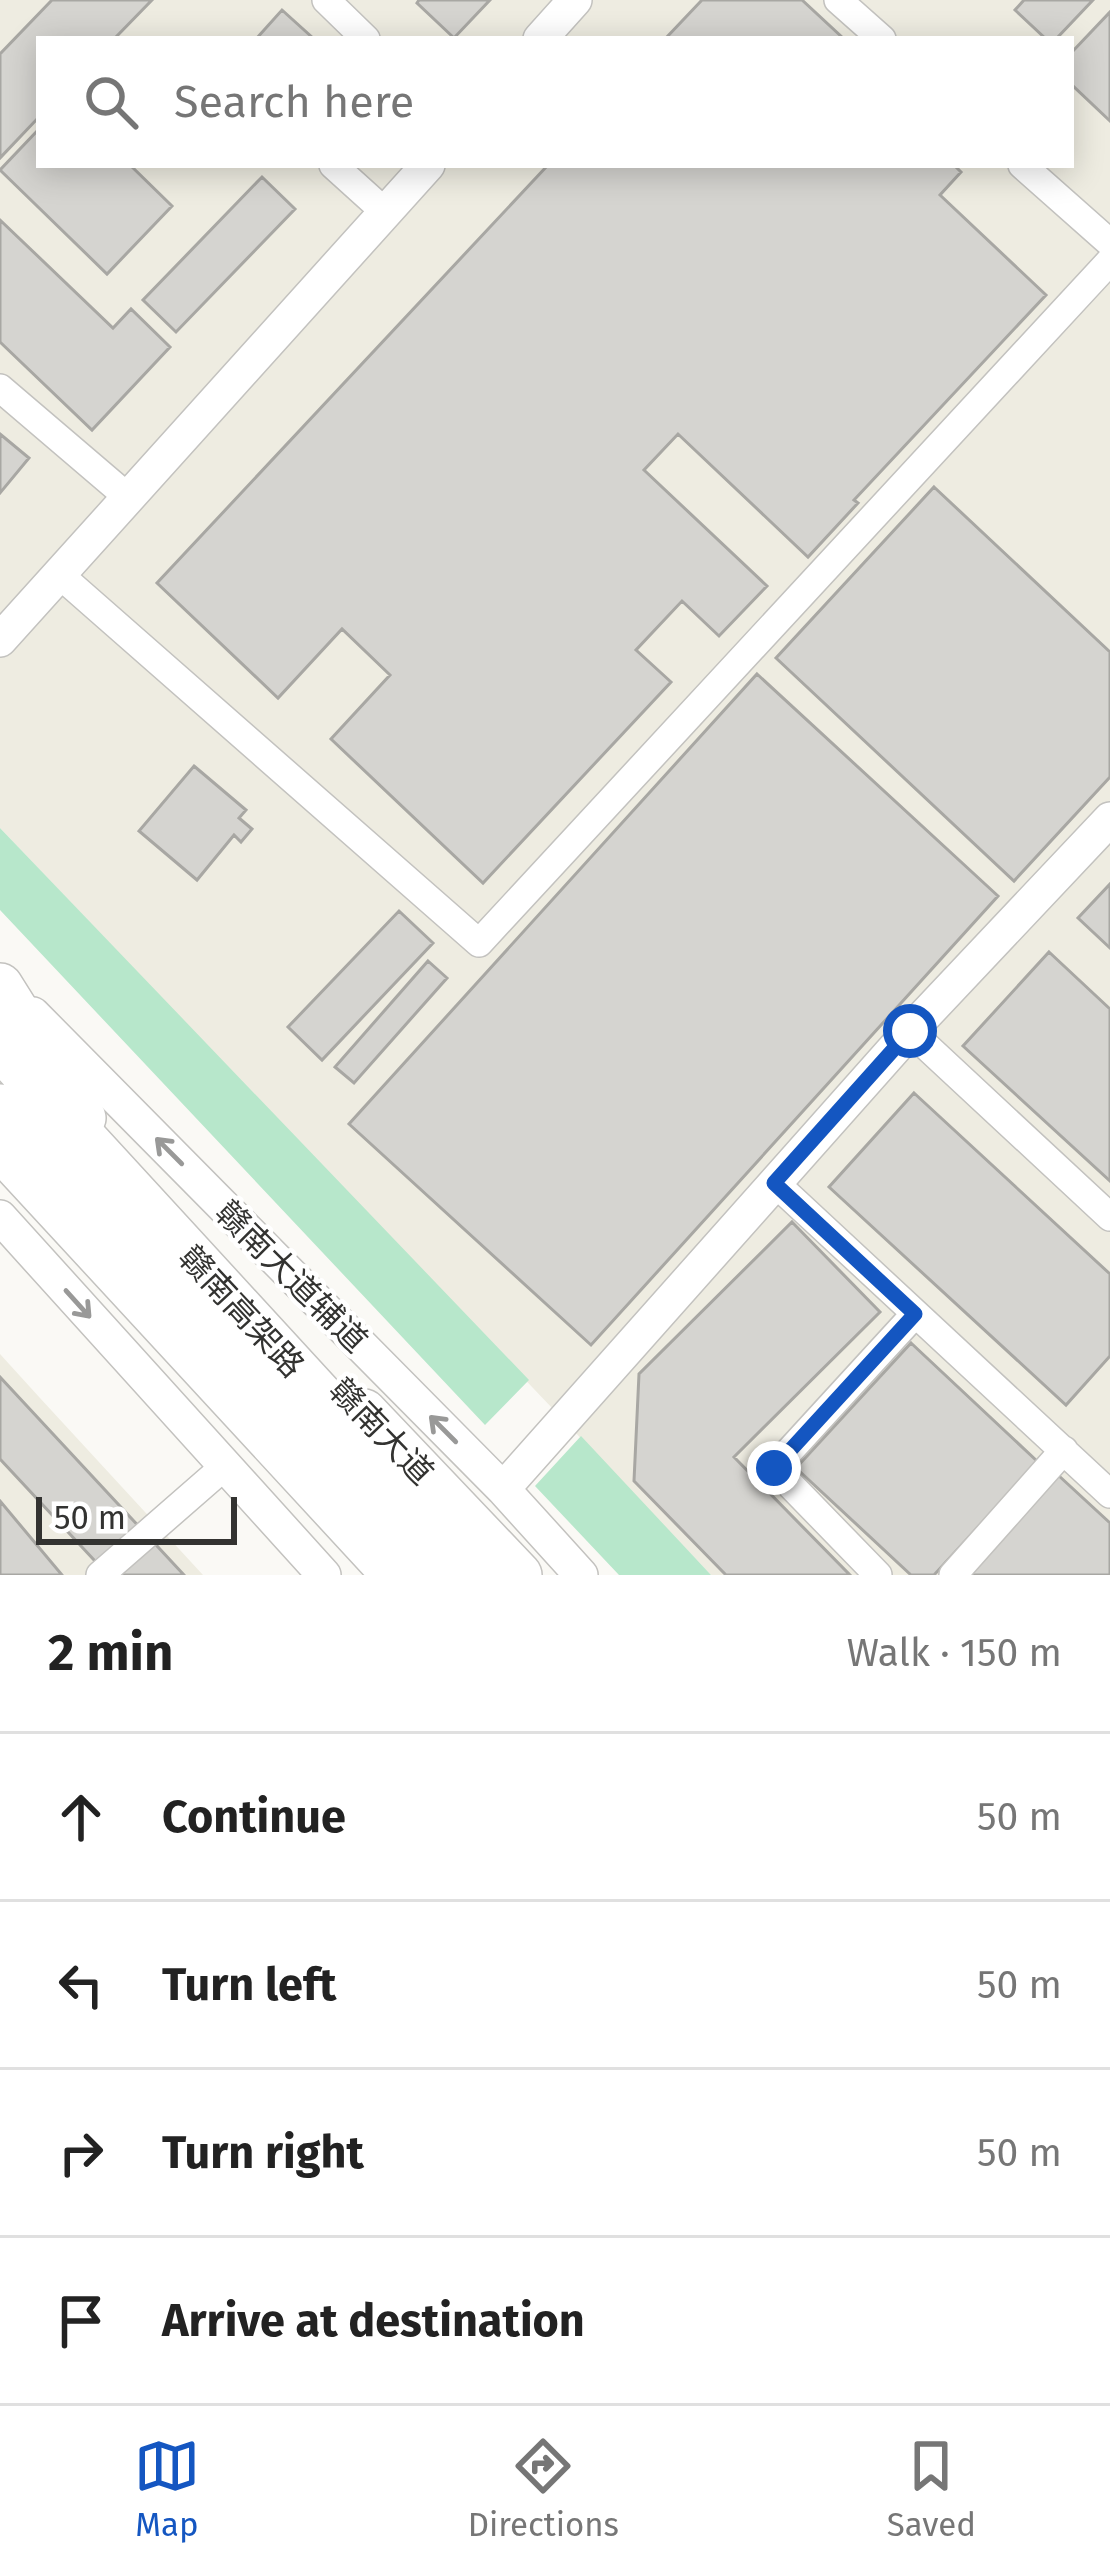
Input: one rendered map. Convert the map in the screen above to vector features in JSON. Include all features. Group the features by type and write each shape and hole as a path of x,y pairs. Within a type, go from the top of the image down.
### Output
{"main road":[{"path":"0,983 83,1118"},
{"name":"赣南大道","path":"0,1023 83,1118 519,1575"},
{"name":"赣南高架路","path":"0,1047 484,1575"},
{"name":"赣南高架路","path":"0,1107 433,1575"},
{"path":"10,1163 395,1575"}],"street":[{"path":"326,0 363,36"},
{"path":"543,36 575,0"},
{"path":"838,0 878,36"},
{"path":"336,168 386,212"},
{"path":"0,640 425,168"},
{"path":"1025,168 1110,243"},
{"path":"61,577 479,943 1110,262"},
{"path":"0,388 130,499"},
{"path":"503,1489 910,1031 1110,819"},
{"name":"赣南大道辅道","path":"0,983 503,1489 581,1575"},
{"path":"910,1031 1110,1217"},
{"path":"774,1183 1110,1494"},
{"path":"0,1217 324,1575"},
{"path":"878,1575 774,1468 915,1314"},
{"path":"953,1575 1064,1450"},
{"path":"100,1575 225,1466"}],"shaded area":[{"path":"0,0 1110,0 1110,1575 711,1575 0,828"},
{"path":"0,1354 40,1398 203,1575 0,1575"}],"green space":[{"path":"0,828 529,1380 485,1425 0,910"},
{"path":"581,1436 711,1575 619,1575 535,1486"}],"building":[{"path":"52,0 152,0 117,36 36,36 36,120 0,158 0,54"},
{"path":"419,0 490,0 456,36"},
{"path":"702,0 802,0 841,36 668,36"},
{"path":"1024,0 1093,0 1059,36 1043,36 1015,10"},
{"path":"282,10 311,36 259,36"},
{"path":"1110,12 1110,121 1074,87 1074,50"},
{"path":"36,132 36,168 133,168 172,206 107,274 0,170"},
{"path":"545,168 957,168 961,172 940,195 1046,295 854,500 858,503 808,557 678,434 644,470 767,586 719,636 682,601 636,650 671,682 483,883 331,739 390,675 342,629 278,698 157,583"},
{"path":"262,177 295,209 176,332 143,300"},
{"path":"0,220 113,328 131,309 170,347 92,430 0,342"},
{"path":"0,434 29,458 0,493"},
{"path":"934,487 1110,652 1110,777 1014,881 776,658"},
{"path":"757,674 998,896 591,1345 349,1124"},
{"path":"194,766 246,810 239,818 252,829 241,842 234,835 197,880 139,831"},
{"path":"1110,884 1110,948 1078,918"},
{"path":"399,911 433,943 322,1060 288,1027"},
{"path":"1049,952 1110,1009 1110,1181 963,1046"},
{"path":"428,961 447,978 354,1083 335,1067"},
{"path":"914,1093 1110,1274 1110,1356 1066,1405 829,1187"},
{"path":"792,1222 880,1312 734,1457 850,1575 726,1575 634,1481 639,1374"},
{"path":"911,1343 1038,1462 934,1575 911,1575 796,1468"},
{"path":"0,1377 184,1575 108,1575 0,1459"},
{"path":"1058,1475 1110,1523 1110,1575 966,1575"},
{"path":"0,1501 62,1575 0,1575"}],"route":[{"path":"774,1468 915,1314 774,1183 910,1031"}]}
